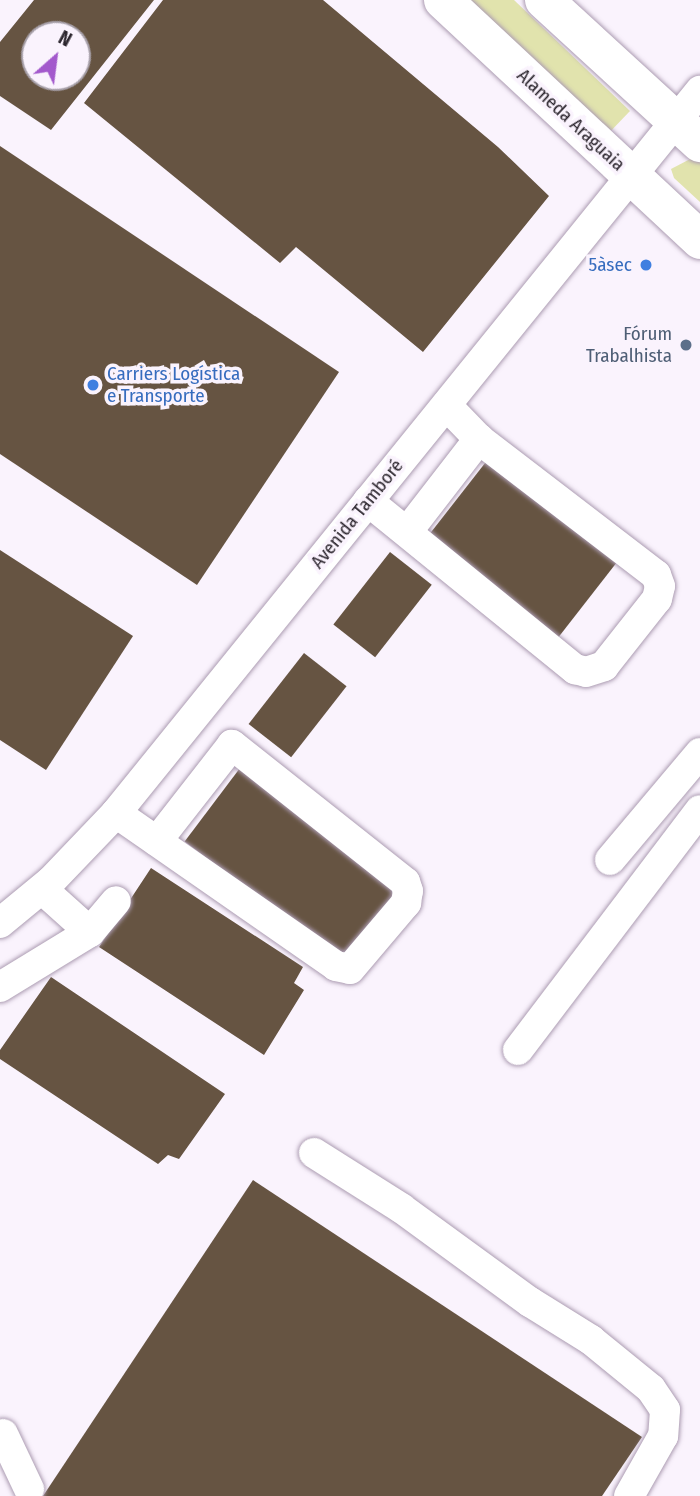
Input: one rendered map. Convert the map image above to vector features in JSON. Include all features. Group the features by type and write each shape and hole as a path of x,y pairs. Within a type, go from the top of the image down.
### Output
{"main road":[{"name":"Alameda Araguaia","path":"443,0 700,240"},
{"path":"544,0 688,132"}],"street":[{"name":"Avenida Tamboré","path":"0,923 41,889 116,813 630,177 688,132 700,91"},
{"path":"368,501 575,668 586,672 604,666 657,599 660,586 656,575 479,439 446,405"},
{"path":"407,532 479,439"},
{"path":"176,739 214,768"},
{"path":"116,813 156,841 336,967 350,969 406,903 408,891 405,882 232,746 156,841"},
{"path":"610,860 700,753"},
{"path":"518,1050 700,810"},
{"path":"41,889 90,932"},
{"path":"0,987 90,932 116,901"},
{"path":"314,1153 401,1208 530,1303 591,1340 651,1389 665,1410 663,1436 628,1496"},
{"path":"1,1436 29,1489"}],"green space":[{"path":"465,0 514,0 630,111 606,136"},
{"path":"694,157 700,162 700,202 674,178 671,169"}],"building":[{"path":"34,0 154,0 91,80 91,21 21,21 21,91 82,91 51,130 0,96 0,42"},
{"path":"163,0 323,0 498,147 549,196 423,352 296,247 280,263 84,103"},
{"path":"0,146 339,372 197,585 0,454"},
{"path":"489,458 619,560 557,638 427,537"},
{"path":"0,550 133,636 46,770 0,740"},
{"path":"390,552 432,585 375,657 333,624"},
{"path":"304,653 347,686 291,757 249,724"},
{"path":"240,768 400,888 344,962 185,841"},
{"path":"151,868 303,967 294,983 304,990 264,1055 99,947"},
{"path":"51,977 225,1094 179,1159 168,1155 158,1164 0,1059 0,1050"},
{"path":"253,1180 642,1437 602,1496 43,1496"}],"place":[{"name":"5àsec","path":"646,265"},
{"name":"Fórum Trabalhista","path":"686,345"},
{"name":"Carriers Logística e Transporte","path":"93,385"}]}
